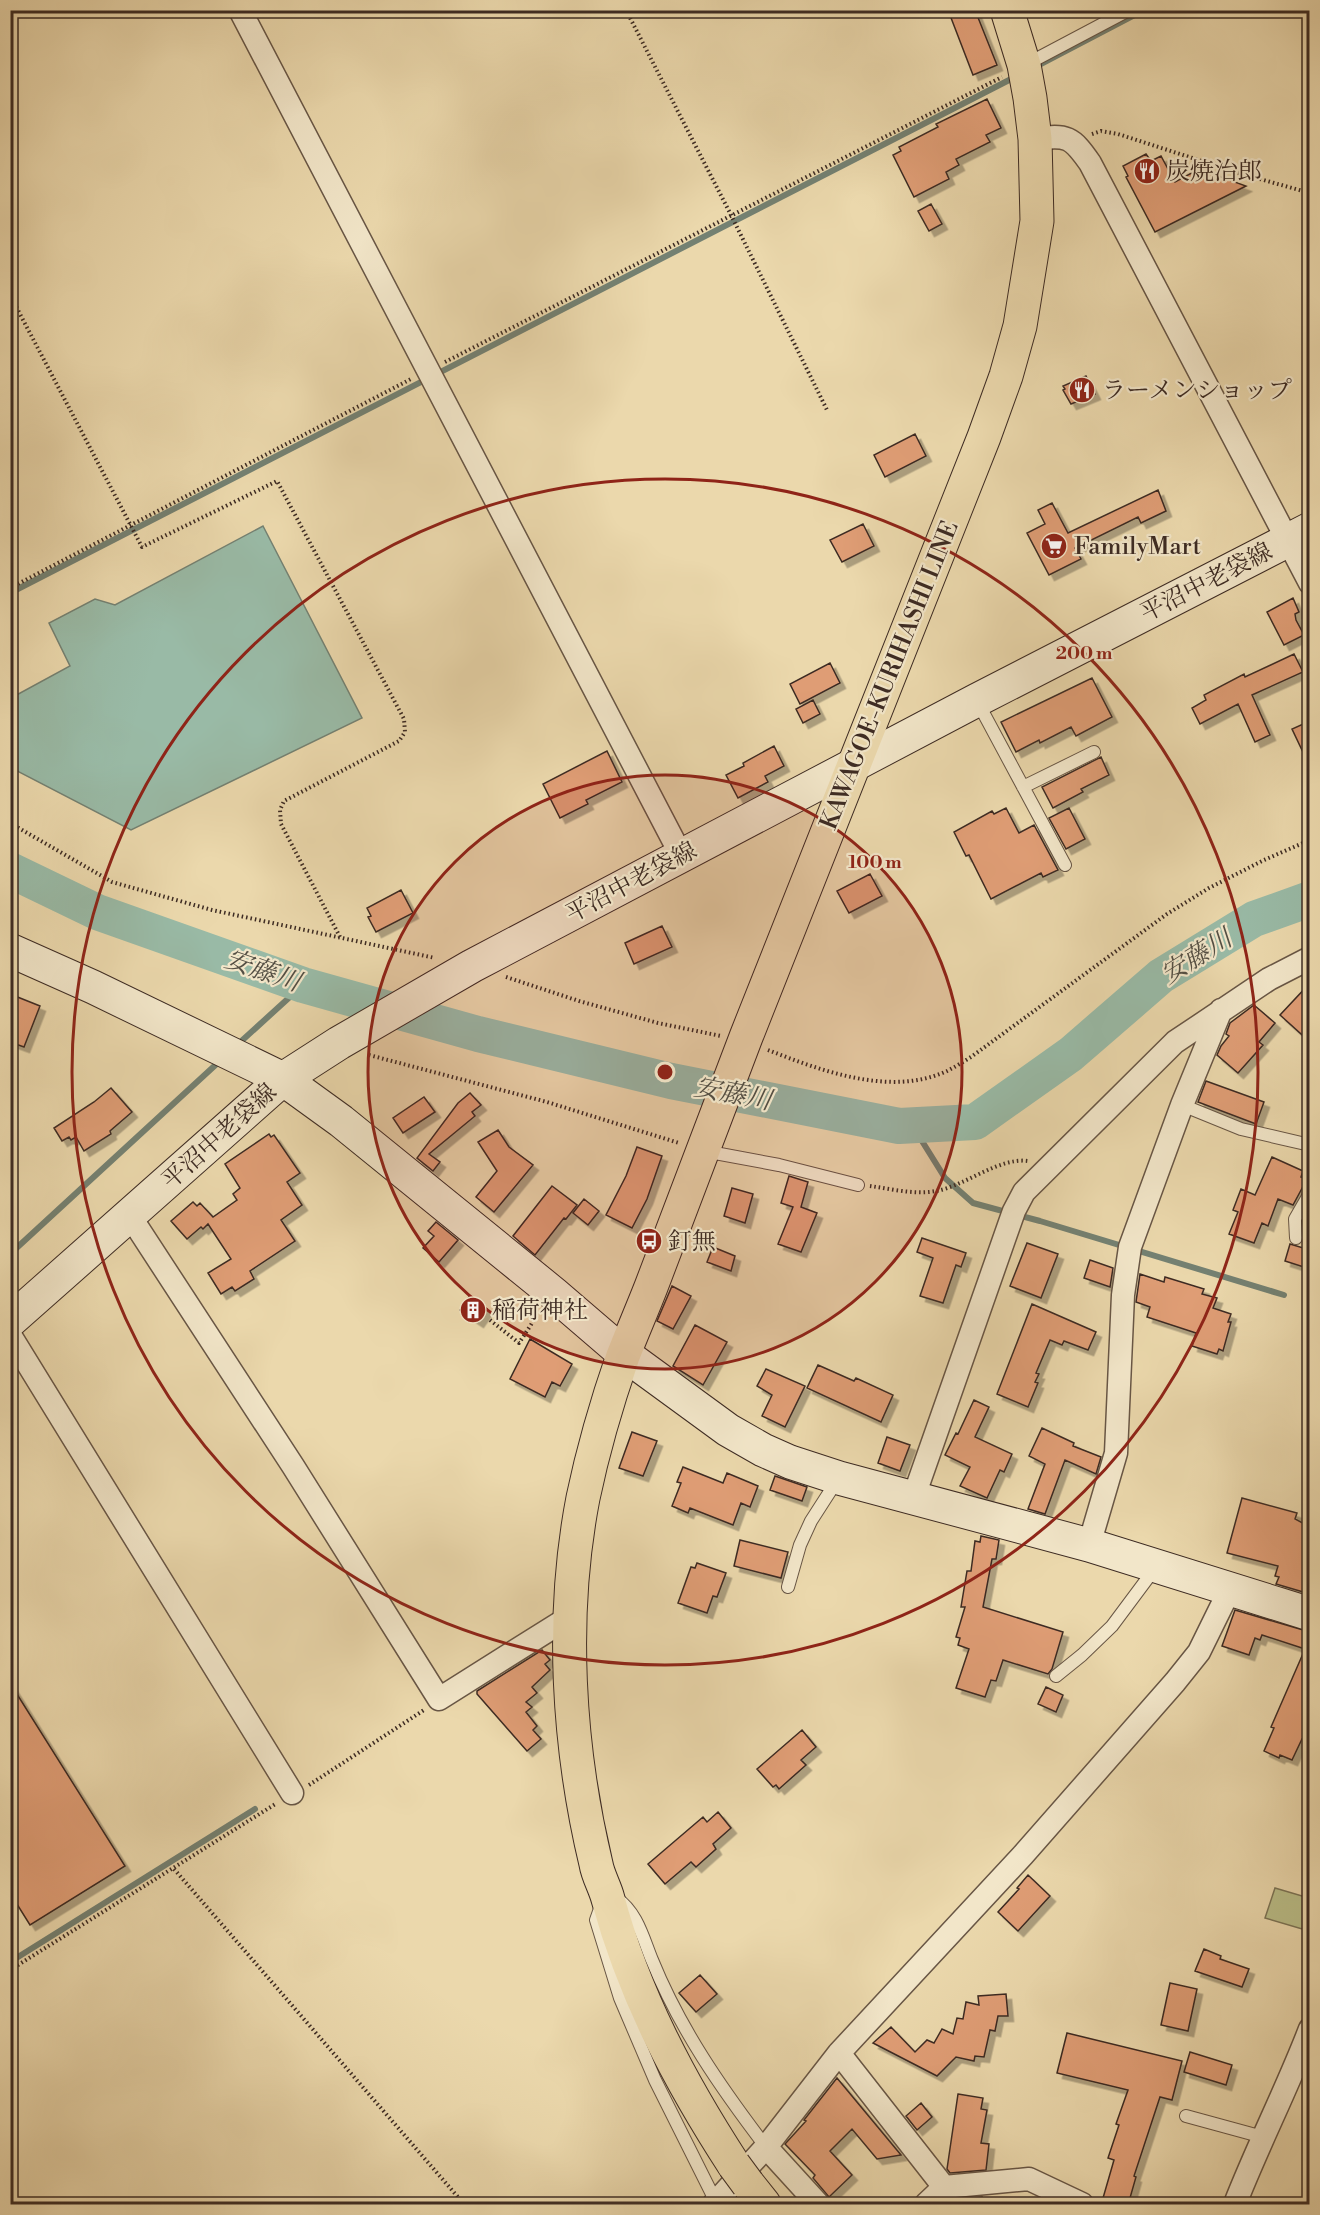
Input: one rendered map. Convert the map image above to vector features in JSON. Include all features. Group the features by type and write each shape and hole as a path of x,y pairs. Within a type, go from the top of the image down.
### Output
{"main road":[{"name":"KAWAGOE-KURIHASHI LINE","path":"748,2184 692,2097 664,2047 617,1934 606,1892 597,1870 575,1736 571,1616 574,1552 584,1496 601,1427 624,1354 1006,376 1020,326 1037,220 1035,139 1024,65 1007,10"},
{"name":"平沼中老袋線","path":"10,1321 130,1216 270,1072 336,1045 466,969 681,855 1299,535"},
{"path":"10,950 270,1072 341,1121 553,1293 624,1354 728,1430 763,1450 790,1462 839,1478 914,1496 1089,1545 1310,1614"}],"street":[{"path":"240,10 681,855"},
{"path":"1035,139 1056,136 1075,142 1090,163 1299,535 1310,583"},
{"path":"914,1496 1014,1210 1024,1192 1175,1042 1269,979 1310,958"},
{"path":"1089,1545 1116,1453 1123,1295 1130,1247 1182,1105 1221,1010"},
{"path":"130,1216 440,1699 571,1616"},
{"path":"10,1335 292,1793"},
{"path":"716,2204 766,2146 839,2053 1023,1855 1175,1682 1198,1652 1230,1588"},
{"path":"1235,2205 1310,2029"},
{"path":"839,2053 944,2187"},
{"path":"766,2146 818,2205"},
{"path":"926,2205 944,2187 1029,2179 1082,2205"}],"lane":[{"path":"1024,65 1129,10"},
{"path":"977,700 1065,865"},
{"path":"1023,787 1094,752"},
{"path":"1182,1105 1241,1129 1310,1146"},
{"path":"706,1144 858,1185"},
{"path":"1296,1238 1295,1219 1310,1193"},
{"path":"788,1587 800,1545 811,1521 839,1478"},
{"path":"1056,1676 1112,1626 1156,1566"},
{"path":"716,2204 655,2080 620,1998 596,1920 606,1892 624,1904 633,1915 653,1964 694,2047 766,2146"},
{"path":"1186,2116 1263,2138"}],"path":[{"path":"626,10 828,412"},
{"path":"10,588 428,370 1024,65"},
{"path":"1075,142 1101,131 1118,134 1242,174 1310,193"},
{"path":"10,295 142,547 276,481 404,719 405,732 399,741 284,801 280,810 281,825 341,938"},
{"path":"10,823 112,882 212,910 341,938 466,969 802,1063 861,1078 894,1083 946,1072 980,1050 1167,914 1209,888 1310,840"},
{"path":"336,1045 706,1144"},
{"path":"858,1185 935,1191 1020,1160 1052,1165"},
{"path":"490,1320 519,1343 553,1293"},
{"path":"10,1970 292,1793 309,1785 440,1699"},
{"path":"174,1868 464,2205"},
{"path":"1307,2205 1310,2196"}],"green space":[{"path":"1275,1888 1309,1898 1309,1931 1265,1918"}],"shaded area":[{"path":"263,526 362,718 131,830 19,772 11,765 11,698 70,666 49,623 95,599 115,605"}],"building":[{"path":"948,10 975,10 997,65 973,75"},
{"path":"987,99 1001,128 986,135 990,142 956,159 959,165 946,172 949,179 914,197 893,155 901,151 899,147 938,127 936,124"},
{"path":"1146,154 1151,161 1161,156 1175,182 1199,169 1246,186 1155,232 1126,177 1128,176 1123,166"},
{"path":"931,204 942,224 929,231 918,211"},
{"name":"ラーメンショップ","path":"1086,376 1095,394 1071,404 1063,386"},
{"path":"915,434 926,456 885,477 874,455"},
{"path":"1158,490 1166,511 1141,523 1138,517 1075,548 1081,559 1049,575 1027,533 1045,524 1038,510 1052,503 1068,533"},
{"path":"863,524 874,546 842,562 830,540"},
{"path":"1293,598 1299,612 1295,614 1296,620 1304,635 1284,645 1267,612"},
{"path":"1294,654 1303,672 1252,695 1270,735 1255,742 1238,704 1200,724 1192,708 1206,700 1204,695 1244,674 1245,677"},
{"path":"830,663 840,683 800,704 790,684"},
{"path":"1092,678 1112,717 1076,736 1071,727 1016,752 1001,722"},
{"path":"813,700 820,714 803,723 796,709"},
{"path":"1310,721 1310,767 1292,729"},
{"path":"774,746 784,766 765,776 768,782 738,798 726,775"},
{"path":"607,751 622,782 586,800 588,804 560,818 543,784"},
{"path":"1101,757 1109,775 1081,789 1083,792 1053,808 1042,787"},
{"path":"1006,808 1019,833 1034,825 1058,870 1043,877 1041,873 991,899 969,855 966,856 954,832 992,811 994,814"},
{"path":"1069,808 1085,839 1066,849 1049,818"},
{"path":"870,874 882,896 849,913 837,891"},
{"path":"401,890 413,913 376,932 368,917 371,916 367,908"},
{"path":"662,926 672,947 634,964 625,943"},
{"path":"1310,983 1310,1042 1280,1015"},
{"path":"10,994 40,1006 24,1047 10,1042"},
{"path":"1254,1005 1275,1023 1259,1042 1263,1045 1238,1073 1217,1055 1229,1036 1226,1034 1230,1023"},
{"path":"1206,1081 1264,1102 1256,1124 1198,1102"},
{"path":"111,1088 132,1112 110,1131 111,1134 84,1151 76,1137 71,1140 69,1137 62,1141 54,1128"},
{"path":"470,1093 481,1105 472,1112 475,1116 429,1154 440,1162 433,1171 417,1158 458,1103"},
{"path":"424,1097 435,1112 403,1133 393,1118"},
{"path":"498,1130 509,1147 533,1165 494,1212 476,1197 497,1171 478,1142"},
{"path":"269,1134 271,1137 274,1135 300,1173 287,1182 302,1205 281,1220 295,1241 250,1271 254,1279 235,1291 232,1287 221,1294 208,1273 231,1259 208,1224 187,1239 171,1221 193,1202 197,1206 200,1203 213,1217 237,1200 233,1194 240,1188 225,1164"},
{"path":"637,1147 662,1156 647,1199 632,1228 606,1215 626,1176"},
{"path":"1272,1157 1303,1171 1301,1177 1307,1179 1293,1205 1278,1199 1268,1226 1262,1223 1254,1243 1229,1234 1238,1212 1233,1210 1241,1189 1255,1195"},
{"path":"789,1176 808,1182 801,1207 817,1213 801,1252 778,1244 793,1207 781,1203"},
{"path":"552,1186 577,1205 535,1255 513,1236"},
{"path":"732,1188 753,1194 745,1223 724,1216"},
{"path":"584,1199 599,1211 588,1225 573,1213"},
{"path":"436,1222 458,1240 439,1262 423,1248 434,1236 428,1231"},
{"path":"922,1238 966,1253 961,1267 956,1265 943,1303 920,1296 933,1258 917,1252"},
{"path":"1027,1243 1058,1254 1041,1298 1010,1286"},
{"path":"1290,1244 1310,1250 1310,1269 1285,1261"},
{"path":"713,1247 735,1256 731,1271 707,1262"},
{"path":"1090,1260 1113,1268 1110,1287 1084,1278"},
{"path":"1140,1274 1164,1282 1165,1277 1204,1289 1202,1294 1217,1298 1213,1308 1231,1314 1223,1351 1219,1349 1217,1354 1192,1346 1196,1333 1147,1317 1150,1307 1136,1302"},
{"path":"672,1286 691,1296 673,1329 657,1321"},
{"name":"稲荷神社","path":"469,1297 487,1309 478,1322 460,1310"},
{"path":"1032,1304 1096,1332 1088,1350 1064,1341 1062,1345 1050,1340 1036,1373 1039,1374 1035,1382 1038,1383 1028,1407 997,1394"},
{"path":"695,1325 727,1342 703,1385 673,1366"},
{"path":"530,1339 572,1364 560,1386 552,1382 545,1397 510,1379"},
{"path":"818,1365 854,1381 856,1378 893,1395 881,1422 807,1388"},
{"path":"766,1369 805,1386 785,1427 762,1416 772,1395 757,1386"},
{"path":"974,1400 989,1407 975,1437 1012,1454 1004,1472 1000,1470 987,1498 960,1486 970,1467 945,1455"},
{"path":"1042,1428 1074,1443 1073,1446 1101,1457 1096,1474 1065,1460 1045,1514 1028,1509 1045,1464 1029,1456"},
{"path":"632,1432 657,1441 643,1476 619,1468"},
{"path":"887,1437 910,1445 900,1471 878,1463"},
{"path":"683,1467 723,1483 727,1473 758,1486 750,1507 741,1503 733,1525 690,1508 688,1513 672,1506 681,1483 677,1482"},
{"path":"775,1476 807,1487 802,1501 770,1490"},
{"path":"1242,1498 1297,1513 1295,1519 1310,1527 1310,1594 1276,1584 1279,1577 1275,1576 1278,1566 1227,1553"},
{"path":"981,1536 999,1540 996,1559 992,1559 983,1607 1063,1632 1052,1669 1048,1674 1003,1660 996,1681 991,1680 985,1697 956,1688 969,1649 958,1645 960,1638 956,1637 965,1607 961,1607 967,1571 971,1571 975,1541 980,1542"},
{"path":"740,1540 788,1552 781,1578 734,1566"},
{"path":"697,1563 726,1573 717,1597 713,1596 707,1613 678,1603 691,1567 695,1568"},
{"path":"1235,1610 1310,1632 1310,1742 1302,1739 1292,1760 1280,1755 1279,1758 1264,1751 1274,1728 1271,1727 1305,1649 1262,1635 1260,1640 1255,1638 1249,1655 1222,1646"},
{"path":"542,1650 550,1660 545,1664 550,1670 532,1687 537,1693 526,1702 532,1707 526,1712 537,1726 533,1730 541,1739 527,1751 477,1694 477,1691"},
{"path":"10,1683 125,1866 30,1925 10,1893"},
{"path":"1046,1687 1063,1695 1056,1712 1038,1704"},
{"path":"802,1730 816,1747 801,1760 806,1765 779,1789 776,1785 773,1787 757,1769"},
{"path":"718,1812 731,1828 713,1844 716,1849 696,1867 691,1862 665,1884 648,1864 703,1817 707,1822"},
{"path":"1028,1875 1050,1896 1018,1931 998,1912 1019,1889 1017,1888"},
{"path":"1204,1949 1221,1956 1220,1959 1249,1969 1242,1987 1195,1971"},
{"path":"700,1975 717,1994 696,2012 679,1993"},
{"path":"1170,1983 1197,1989 1188,2031 1161,2025"},
{"path":"1006,1994 1008,2016 998,2016 995,2031 990,2030 984,2057 975,2056 974,2061 956,2057 937,2076 873,2043 891,2027 915,2052 927,2040 934,2043 942,2029 953,2034 957,2018 963,2019 966,2002 979,2005 978,1996"},
{"path":"1067,2033 1182,2061 1172,2100 1160,2097 1134,2176 1136,2177 1128,2205 1101,2205 1114,2160 1108,2158 1119,2125 1116,2124 1128,2090 1057,2073"},
{"path":"1190,2052 1232,2065 1226,2085 1184,2072"},
{"path":"837,2078 901,2155 877,2159 852,2129 830,2151 852,2175 829,2197 813,2178 815,2175 785,2144 806,2121 804,2120"},
{"path":"958,2094 983,2098 981,2109 987,2110 981,2143 989,2144 986,2170 950,2173 947,2169"},
{"path":"921,2103 932,2117 917,2130 906,2116"},
{"path":"982,2197 981,2205 945,2205 950,2200"}],"waterway":[{"path":"1035,67 1144,10"},
{"path":"10,593 1015,77"},
{"name":"安藤川","path":"10,870 97,912 303,985 478,1034 671,1081 899,1126 975,1122 1071,1054 1161,976 1254,919 1310,899"},
{"path":"236,1046 303,985"},
{"path":"10,1254 222,1059"},
{"path":"912,1125 945,1178 973,1203 1284,1295"},
{"path":"10,1962 255,1809"}],"place":[{"name":"炭焼治郎","path":"1147,171"},
{"name":"ラーメンショップ","path":"1082,390"},
{"name":"FamilyMart","path":"1054,546"},
{"name":"釘無","path":"649,1241"},
{"name":"稲荷神社","path":"473,1310"}]}
